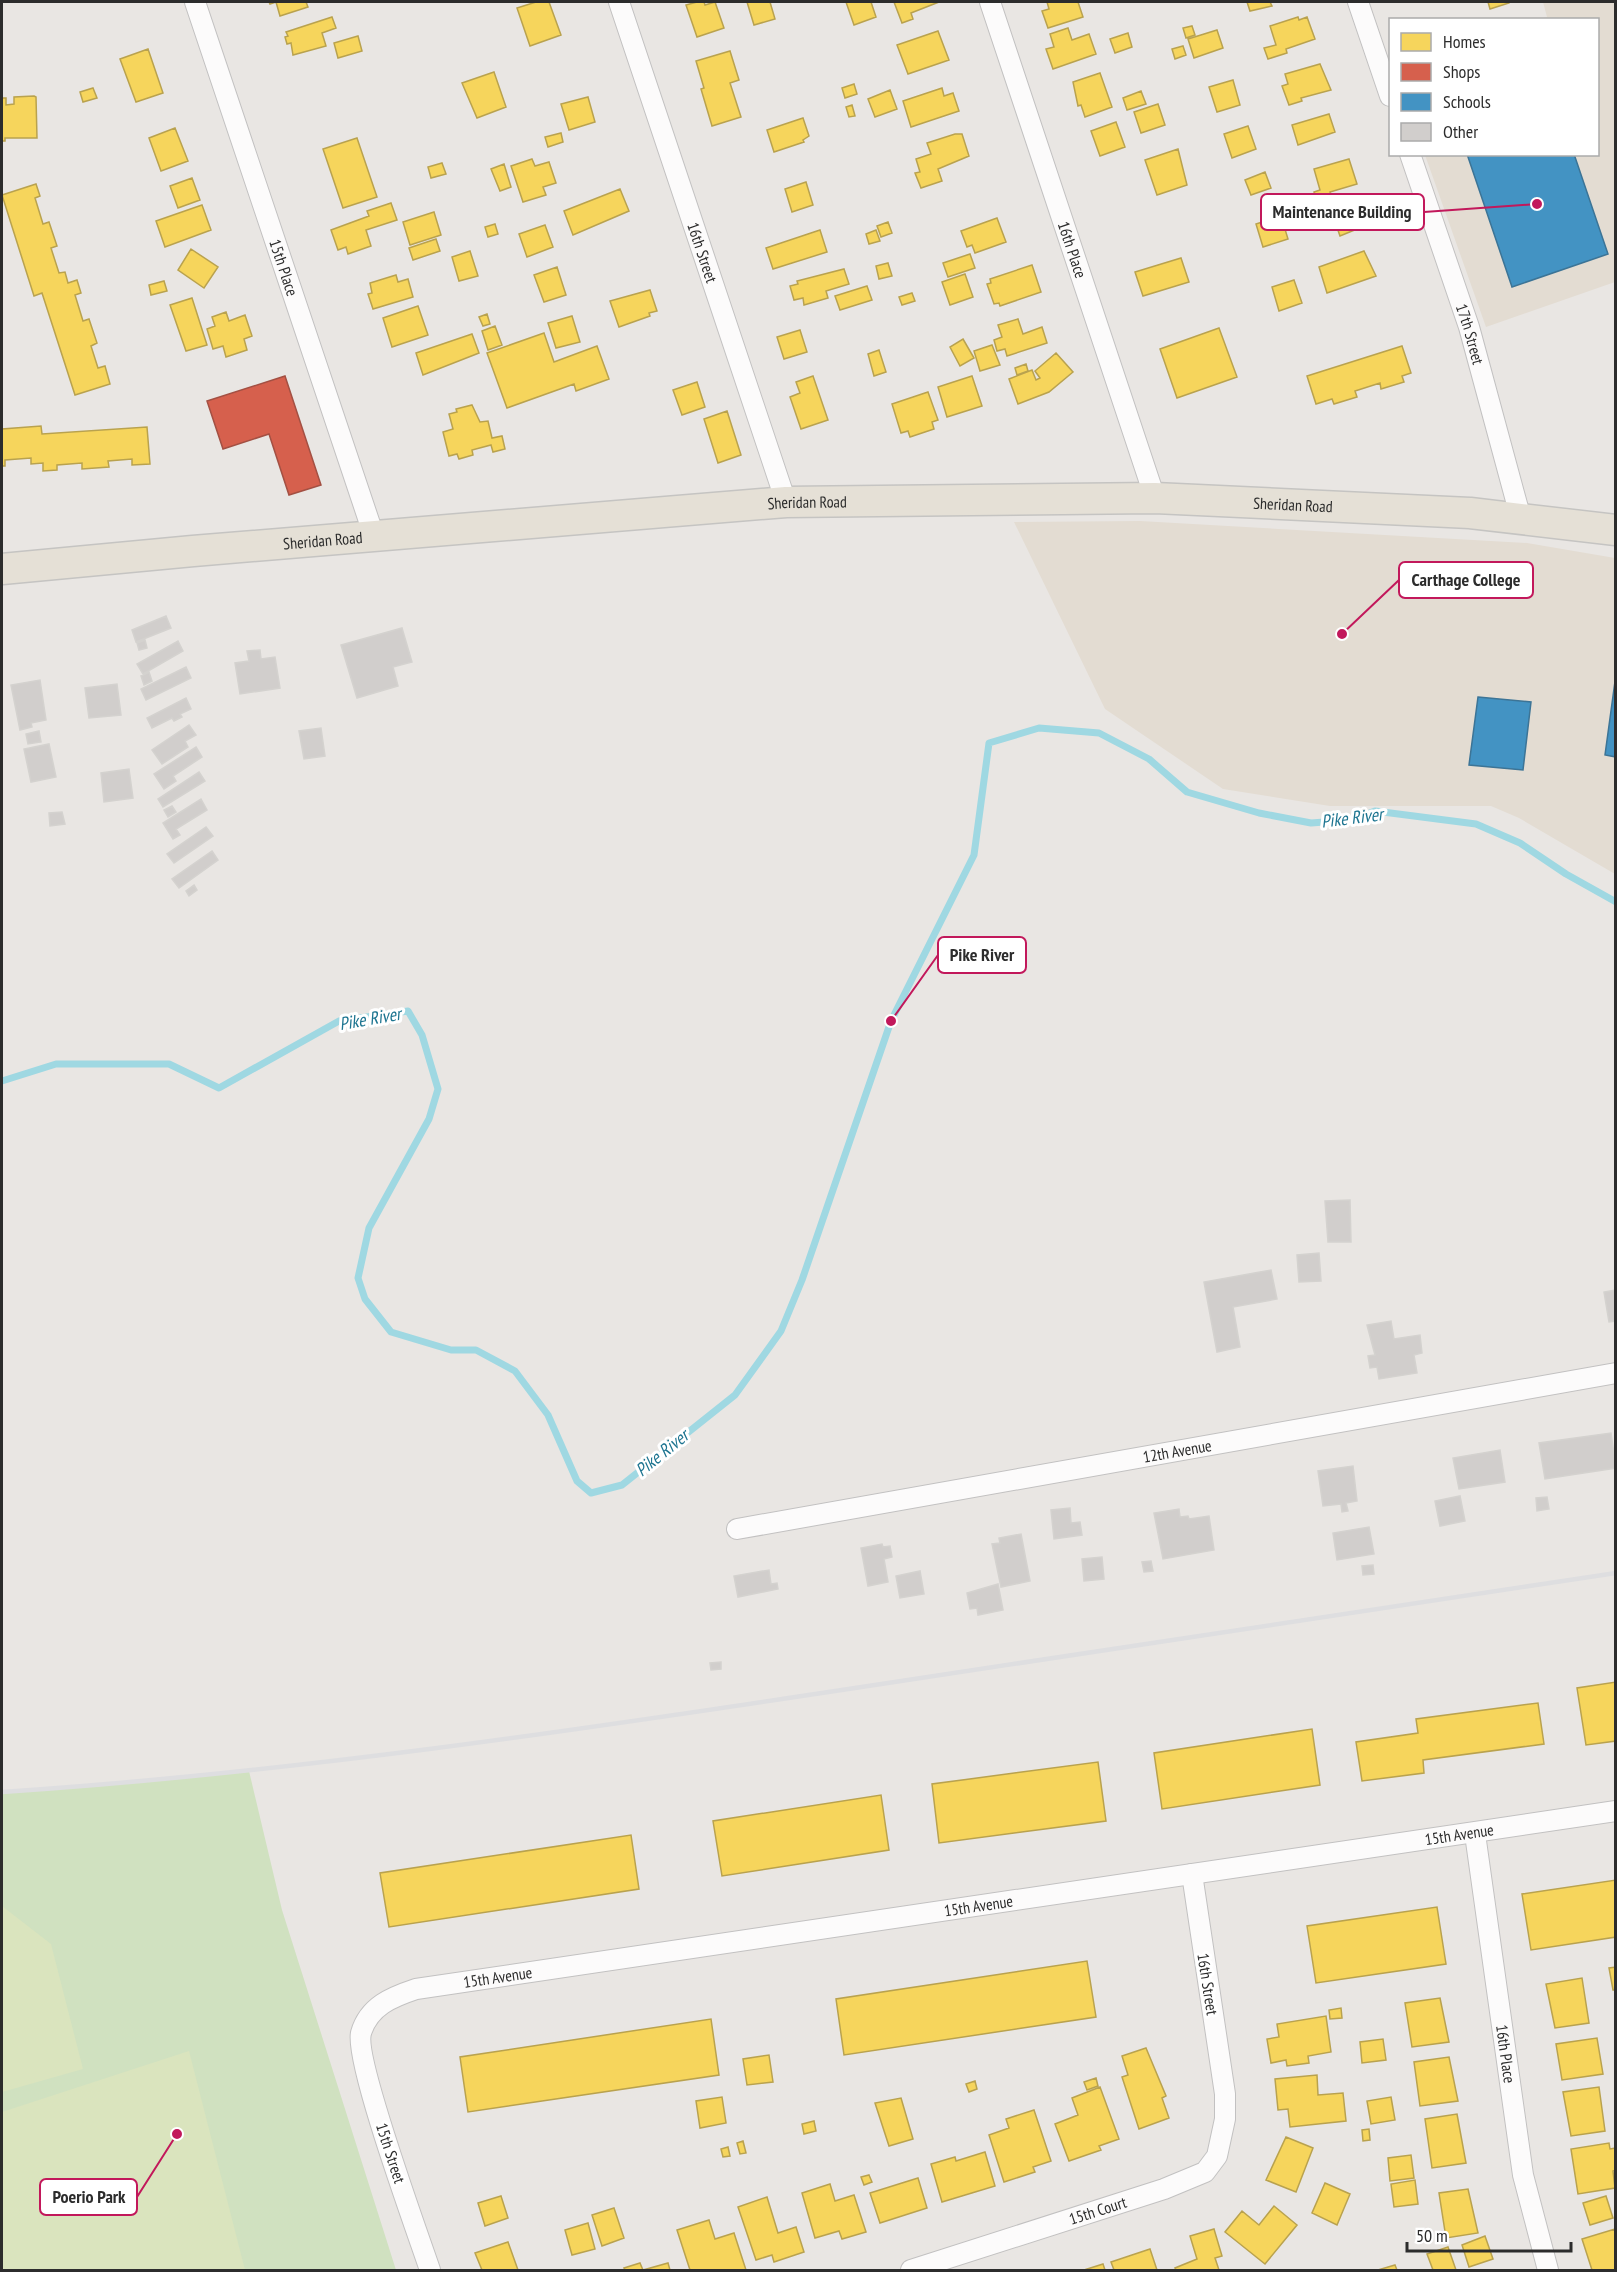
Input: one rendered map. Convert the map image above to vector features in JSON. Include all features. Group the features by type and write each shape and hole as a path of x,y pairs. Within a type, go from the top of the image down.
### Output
{"main road":[{"name":"Sheridan Road","path":"2,569 786,502 1155,498 1470,513 1616,530"}],"street":[{"name":"15th Place","path":"195,2 374,536"},
{"name":"16th Street","path":"619,2 786,502"},
{"name":"16th Place","path":"990,2 1155,498"},
{"path":"1358,2 1389,93"},
{"name":"17th Street","path":"1411,156 1468,327 1521,519"},
{"name":"12th Avenue","path":"737,1529 1616,1373"},
{"name":"15th Avenue","path":"361,2034 376,2008 389,1998 416,1989 1475,1834 1616,1811"},
{"name":"16th Place","path":"1475,1834 1523,2175 1548,2271"},
{"name":"16th Street","path":"1192,1874 1226,2094"},
{"name":"15th Street","path":"361,2034 368,2079 430,2271"},
{"name":"15th Court","path":"911,2271 1164,2189 1205,2172 1217,2156 1225,2119 1226,2094"}],"shaded area":[{"path":"1543,2 1615,2 1615,282 1486,327 1425,156 1599,156 1599,18 1543,18 1547,17"},
{"path":"1140,521 1527,543 1615,558 1615,874 1519,818 1491,806 1330,806 1223,789 1105,709 1014,522"}],"green space":[{"path":"249,1771 282,1910 396,2270 2,2270 2,1792"},
{"path":"2,1906 51,1944 83,2069 2,2092"},
{"path":"189,2051 245,2270 2,2270 2,2112"}],"building: Homes":[{"path":"276,2 306,2 308,7 280,16"},
{"path":"536,2 549,2 561,35 530,46 517,8"},
{"path":"704,2 705,5 715,2 724,28 697,37 686,5"},
{"path":"747,2 770,2 775,19 754,25"},
{"path":"846,2 871,2 876,17 854,25"},
{"path":"894,2 939,2 911,13 913,19 902,23"},
{"path":"1047,2 1078,2 1083,17 1048,28 1042,11 1049,9"},
{"path":"1247,2 1270,2 1272,6 1250,11"},
{"path":"1488,2 1509,2 1509,3 1490,9"},
{"path":"332,17 336,28 322,33 326,46 293,55 291,43 287,44 286,32"},
{"path":"1298,17 1299,20 1307,17 1315,39 1286,49 1287,53 1268,59 1264,48 1276,45 1270,26"},
{"path":"1192,26 1195,35 1186,38 1183,28"},
{"path":"1068,28 1072,40 1089,34 1096,54 1053,69 1046,49 1054,47 1050,34"},
{"path":"1217,30 1223,48 1194,58 1188,39"},
{"path":"938,31 949,60 908,74 897,45"},
{"path":"1128,33 1132,47 1115,53 1110,39"},
{"path":"358,36 362,51 338,58 334,43"},
{"path":"1183,46 1186,55 1175,59 1172,49"},
{"path":"148,49 163,93 136,102 120,59"},
{"path":"730,51 739,80 730,83 741,117 712,126 701,89 704,88 696,61"},
{"path":"1320,64 1331,90 1301,98 1302,101 1289,105 1282,86 1288,84 1285,74"},
{"path":"494,72 506,107 477,118 462,83"},
{"path":"1100,73 1112,107 1085,117 1081,105 1078,106 1073,82"},
{"path":"1233,80 1240,105 1217,112 1209,87"},
{"path":"854,84 857,94 845,98 842,88"},
{"path":"93,88 97,98 83,102 80,92"},
{"path":"942,88 944,96 953,93 959,111 911,127 903,101"},
{"path":"890,90 897,109 875,117 868,99"},
{"path":"1141,91 1146,104 1127,110 1123,98"},
{"path":"14,97 36,97 37,138 5,138 5,141 2,141 2,98 6,98 6,105 14,104"},
{"path":"588,97 595,122 569,130 561,104"},
{"path":"1158,104 1165,125 1141,133 1134,112"},
{"path":"852,105 855,116 849,117 846,107"},
{"path":"1329,114 1335,132 1298,145 1292,125"},
{"path":"803,118 809,136 803,140 804,142 774,152 767,130"},
{"path":"1116,122 1125,147 1100,156 1091,131"},
{"path":"1248,126 1256,149 1232,158 1224,134"},
{"path":"175,128 188,161 161,171 149,138"},
{"path":"561,133 563,142 548,147 545,137"},
{"path":"962,134 969,156 938,169 942,181 921,188 915,173 920,172 916,159 931,154 927,143"},
{"path":"357,138 377,197 343,208 323,149"},
{"path":"1178,149 1187,185 1157,195 1145,160"},
{"path":"532,159 535,166 549,162 556,183 543,187 546,195 523,202 511,166"},
{"path":"1349,159 1357,184 1330,192 1332,198 1317,202 1314,192 1320,190 1314,169"},
{"path":"442,163 446,174 431,178 428,167"},
{"path":"504,164 511,187 500,191 491,169"},
{"path":"1265,172 1271,188 1251,195 1245,180"},
{"path":"192,178 200,200 178,208 170,186"},
{"path":"806,182 813,205 792,212 785,189"},
{"path":"36,184 40,196 35,198 43,224 49,222 57,246 51,248 59,273 65,272 68,283 77,280 81,293 75,295 83,321 89,319 97,343 91,346 98,368 105,366 110,384 75,395 42,293 34,296 2,195"},
{"path":"620,189 629,211 573,235 564,211"},
{"path":"391,203 397,220 366,230 371,246 348,254 346,247 338,250 331,230 369,216 367,211"},
{"path":"202,205 211,230 165,247 156,221"},
{"path":"1361,206 1362,208 1368,207 1374,222 1340,236 1333,216"},
{"path":"434,212 441,235 410,245 403,222"},
{"path":"1281,216 1288,239 1263,247 1256,224"},
{"path":"997,218 1006,242 975,253 972,245 967,247 961,231"},
{"path":"888,222 892,233 881,237 877,226"},
{"path":"495,224 498,234 488,237 485,227"},
{"path":"545,225 553,247 527,257 519,234"},
{"path":"820,230 827,252 773,269 766,248"},
{"path":"876,230 880,241 869,244 866,234"},
{"path":"436,239 440,251 413,260 409,248"},
{"path":"191,249 218,267 204,288 178,270"},
{"path":"470,251 478,276 459,281 452,257"},
{"path":"1364,251 1376,276 1327,293 1319,267"},
{"path":"970,254 975,268 948,277 943,263"},
{"path":"1181,258 1189,282 1143,296 1135,272"},
{"path":"888,263 892,276 879,279 876,266"},
{"path":"1032,265 1041,292 1000,306 999,303 994,304 987,284 991,283 990,279"},
{"path":"557,267 566,295 544,302 534,275"},
{"path":"844,269 849,284 826,291 828,298 804,305 803,298 794,300 790,286 798,284 797,281"},
{"path":"965,274 973,297 950,305 942,282"},
{"path":"396,275 398,282 408,279 413,297 373,309 368,294 372,293 370,283"},
{"path":"1294,280 1302,303 1279,311 1272,287"},
{"path":"164,281 167,291 151,295 149,285"},
{"path":"867,286 872,300 840,310 835,296"},
{"path":"650,290 657,311 649,313 650,316 619,327 610,301"},
{"path":"912,293 915,301 902,305 899,297"},
{"path":"192,298 207,345 186,351 170,305"},
{"path":"418,306 428,335 392,347 383,318"},
{"path":"226,312 229,321 245,315 252,336 244,339 247,350 226,357 223,346 213,349 207,329 215,326 212,317"},
{"path":"487,314 490,324 483,326 479,317"},
{"path":"572,316 580,342 556,348 548,323"},
{"path":"1018,319 1023,334 1042,327 1047,343 1007,356 1005,349 997,351 994,340 1002,337 998,325"},
{"path":"495,326 502,345 488,350 482,331"},
{"path":"1219,328 1237,377 1177,398 1160,349"},
{"path":"800,330 807,352 784,359 777,337"},
{"path":"544,333 554,362 597,346 609,379 576,391 574,384 507,408 487,353"},
{"path":"472,334 479,353 423,375 416,353"},
{"path":"963,339 974,358 960,366 950,347"},
{"path":"992,345 1000,365 980,371 974,351"},
{"path":"1402,346 1411,373 1402,376 1404,382 1381,389 1380,383 1355,391 1357,397 1334,404 1332,399 1316,404 1307,376"},
{"path":"879,350 886,372 874,376 868,354"},
{"path":"1056,353 1073,372 1049,392 1018,404 1009,379 1032,370 1036,380 1040,378 1035,371"},
{"path":"1026,364 1028,371 1017,375 1015,368"},
{"path":"813,376 828,420 801,429 790,397 800,393 796,382"},
{"path":"972,376 982,406 947,417 938,387"},
{"path":"697,382 705,407 682,415 673,390"},
{"path":"928,392 938,420 932,422 934,429 910,437 908,431 901,433 892,404"},
{"path":"472,405 480,422 488,421 492,438 502,436 505,449 493,452 491,445 472,450 473,455 459,459 457,454 449,456 443,432 453,429 449,414 457,412 456,409"},
{"path":"727,411 741,455 718,463 704,419"},
{"path":"41,426 42,434 147,427 150,464 132,465 132,459 108,461 109,467 82,469 82,463 57,465 57,470 43,471 43,463 31,464 31,458 5,460 5,466 2,466 2,429"},
{"path":"1616,1682 1616,1741 1586,1745 1577,1688"},
{"path":"1538,1703 1544,1744 1423,1760 1424,1773 1362,1781 1356,1742 1418,1733 1416,1719"},
{"path":"1312,1729 1320,1785 1162,1809 1154,1753"},
{"path":"1098,1762 1106,1821 939,1843 932,1784"},
{"path":"881,1795 889,1850 722,1876 713,1821"},
{"path":"631,1835 639,1889 389,1927 380,1873"},
{"path":"1616,1880 1616,1937 1531,1950 1522,1894"},
{"path":"1437,1907 1446,1964 1316,1983 1307,1926"},
{"path":"1087,1961 1096,2017 844,2055 836,1999"},
{"path":"1616,1967 1616,1990 1613,1990 1609,1968"},
{"path":"1582,1978 1589,2023 1555,2028 1546,1984"},
{"path":"1440,1998 1449,2042 1412,2047 1405,2003"},
{"path":"1341,2008 1342,2018 1330,2019 1329,2010"},
{"path":"1326,2016 1331,2052 1308,2056 1309,2063 1287,2066 1286,2060 1271,2063 1267,2039 1279,2037 1277,2024"},
{"path":"711,2019 719,2075 468,2112 460,2057"},
{"path":"1597,2038 1603,2074 1562,2080 1556,2044"},
{"path":"1383,2039 1386,2060 1362,2063 1360,2042"},
{"path":"1146,2048 1166,2096 1162,2098 1169,2118 1139,2129 1122,2077 1128,2075 1122,2056"},
{"path":"769,2055 773,2082 747,2085 743,2059"},
{"path":"1449,2057 1458,2101 1420,2106 1414,2062"},
{"path":"1317,2075 1318,2095 1343,2093 1346,2121 1290,2127 1288,2109 1278,2110 1275,2079"},
{"path":"1096,2078 1098,2086 1087,2090 1084,2082"},
{"path":"975,2081 977,2089 969,2092 966,2084"},
{"path":"1100,2087 1119,2139 1099,2146 1101,2150 1069,2161 1055,2124 1078,2115 1072,2098"},
{"path":"1599,2087 1605,2131 1571,2136 1563,2092"},
{"path":"722,2097 726,2123 700,2128 696,2101"},
{"path":"1391,2097 1395,2120 1371,2124 1367,2101"},
{"path":"901,2098 913,2139 889,2146 875,2103"},
{"path":"1034,2110 1051,2161 1033,2167 1035,2172 1004,2182 989,2135 1009,2128 1006,2119"},
{"path":"1457,2114 1466,2163 1432,2168 1425,2119"},
{"path":"814,2121 816,2131 804,2134 802,2124"},
{"path":"1369,2129 1370,2140 1363,2141 1362,2130"},
{"path":"1286,2137 1313,2148 1296,2192 1266,2180"},
{"path":"743,2141 746,2153 740,2154 737,2143"},
{"path":"1609,2143 1610,2149 1616,2148 1616,2170 1613,2171 1615,2188 1578,2194 1571,2149"},
{"path":"728,2147 730,2156 723,2157 721,2149"},
{"path":"985,2152 995,2186 942,2202 931,2164 955,2157 956,2161"},
{"path":"1411,2155 1414,2178 1390,2181 1388,2158"},
{"path":"869,2175 872,2182 864,2185 861,2177"},
{"path":"918,2178 927,2208 880,2223 870,2193"},
{"path":"1415,2180 1418,2204 1394,2207 1391,2184"},
{"path":"1325,2183 1350,2194 1337,2225 1312,2213"},
{"path":"830,2184 835,2201 854,2195 866,2232 842,2239 839,2231 815,2238 802,2193"},
{"path":"1468,2189 1478,2233 1446,2238 1439,2193"},
{"path":"501,2196 508,2218 485,2226 478,2203"},
{"path":"1606,2196 1613,2218 1590,2225 1583,2203"},
{"path":"767,2197 778,2233 796,2227 804,2252 774,2262 772,2255 756,2260 738,2207"},
{"path":"1274,2206 1297,2225 1265,2264 1225,2232 1242,2211 1259,2225"},
{"path":"614,2208 624,2238 602,2246 592,2215"},
{"path":"709,2220 715,2239 734,2233 746,2270 690,2270 677,2230"},
{"path":"588,2223 595,2249 572,2255 565,2230"},
{"path":"1214,2229 1222,2256 1215,2258 1219,2270 1176,2270 1175,2268 1197,2259 1190,2236"},
{"path":"1615,2229 1616,2270 1592,2270 1582,2239"},
{"path":"1485,2236 1493,2259 1469,2267 1462,2245"},
{"path":"508,2242 518,2270 482,2270 475,2253"},
{"path":"1448,2247 1456,2270 1433,2270 1427,2254"},
{"path":"1150,2249 1157,2270 1114,2270 1111,2262"},
{"path":"640,2263 643,2270 625,2270 624,2268"},
{"path":"668,2263 670,2270 643,2270"},
{"path":"1103,2264 1105,2270 1084,2270"},
{"path":"1395,2265 1397,2270 1378,2270"}],"building: Shops":[{"path":"285,376 321,485 289,495 269,434 223,449 207,401"}],"building: Schools":[{"path":"1468,156 1575,156 1608,254 1512,287"},
{"path":"1616,674 1616,757 1605,755"},
{"path":"1478,697 1531,702 1523,770 1469,765"}],"building: Other":[{"path":"166,616 171,628 136,642 132,630"},
{"path":"402,628 412,662 393,667 398,686 357,698 341,645"},
{"path":"145,640 147,648 139,650 137,643"},
{"path":"178,641 183,651 143,674 137,664"},
{"path":"260,650 261,659 275,657 280,688 240,694 235,663 249,661 247,651"},
{"path":"186,667 191,678 146,700 141,689"},
{"path":"149,672 152,681 144,685 141,676"},
{"path":"40,680 46,720 31,723 32,727 20,730 11,685"},
{"path":"117,684 121,715 89,718 85,688"},
{"path":"186,698 191,709 180,714 182,717 174,721 172,718 152,728 147,718"},
{"path":"189,725 196,735 185,741 188,747 162,764 152,750"},
{"path":"321,728 325,756 304,759 299,731"},
{"path":"39,731 41,742 28,744 26,734"},
{"path":"49,744 56,777 31,782 24,749"},
{"path":"196,747 202,757 173,776 176,781 164,789 154,774"},
{"path":"129,769 133,798 104,802 101,773"},
{"path":"199,772 205,781 163,807 158,799"},
{"path":"201,799 207,810 176,829 180,835 173,839 163,823"},
{"path":"172,806 176,812 168,817 164,810"},
{"path":"62,812 65,824 50,826 49,813"},
{"path":"206,827 213,836 174,863 167,854"},
{"path":"212,851 218,860 179,888 172,879"},
{"path":"194,885 197,890 189,896 186,891"},
{"path":"1350,1200 1351,1242 1328,1242 1325,1201"},
{"path":"1319,1253 1321,1281 1299,1282 1297,1255"},
{"path":"1271,1270 1277,1299 1233,1307 1240,1347 1217,1352 1204,1282"},
{"path":"1616,1290 1616,1321 1609,1322 1604,1292"},
{"path":"1391,1321 1394,1339 1420,1335 1422,1353 1414,1355 1417,1373 1379,1379 1377,1367 1370,1368 1368,1356 1375,1355 1367,1325"},
{"path":"1611,1433 1616,1468 1545,1479 1539,1443"},
{"path":"1500,1450 1505,1482 1459,1489 1453,1458"},
{"path":"1353,1466 1357,1501 1346,1503 1348,1511 1342,1512 1341,1504 1323,1506 1318,1471"},
{"path":"1460,1496 1465,1521 1440,1526 1435,1501"},
{"path":"1547,1497 1549,1509 1537,1511 1536,1498"},
{"path":"1070,1508 1071,1523 1080,1522 1082,1535 1054,1539 1051,1510"},
{"path":"1179,1509 1180,1517 1188,1516 1189,1519 1209,1516 1214,1550 1163,1559 1154,1513"},
{"path":"1369,1527 1374,1554 1337,1560 1333,1533"},
{"path":"1021,1534 1030,1581 1001,1587 992,1544 1000,1543 999,1538"},
{"path":"882,1544 883,1547 890,1546 892,1557 884,1559 888,1582 868,1586 861,1548"},
{"path":"1102,1557 1104,1579 1084,1581 1082,1559"},
{"path":"1151,1561 1153,1571 1144,1572 1142,1562"},
{"path":"1373,1565 1374,1574 1363,1575 1362,1566"},
{"path":"769,1570 771,1584 777,1583 778,1589 738,1597 734,1576"},
{"path":"920,1571 924,1594 900,1598 896,1576"},
{"path":"998,1584 1003,1610 978,1615 977,1608 970,1609 967,1593"},
{"path":"721,1662 721,1669 711,1670 710,1663"}],"waterway":[{"name":"Pike River","path":"2,1081 56,1064 169,1064 219,1088 339,1021 408,1011 422,1035 438,1089 429,1119 369,1228 358,1278 365,1299 391,1332 451,1350 476,1350 515,1371 548,1415 577,1481 591,1493 622,1485 735,1395 781,1331 802,1280 891,1021 974,855 989,743 1039,728 1099,733 1149,759 1187,792 1259,813 1311,823 1352,820 1375,811 1476,824 1520,843 1566,874 1616,902"}],"railway":[{"path":"2,1792 216,1774 536,1735 1616,1573"}],"place":[{"name":"Maintenance Building","path":"1537,204"},
{"name":"Carthage College","path":"1342,634"},
{"name":"Pike River","path":"891,1021"},
{"name":"Poerio Park","path":"177,2134"}]}
